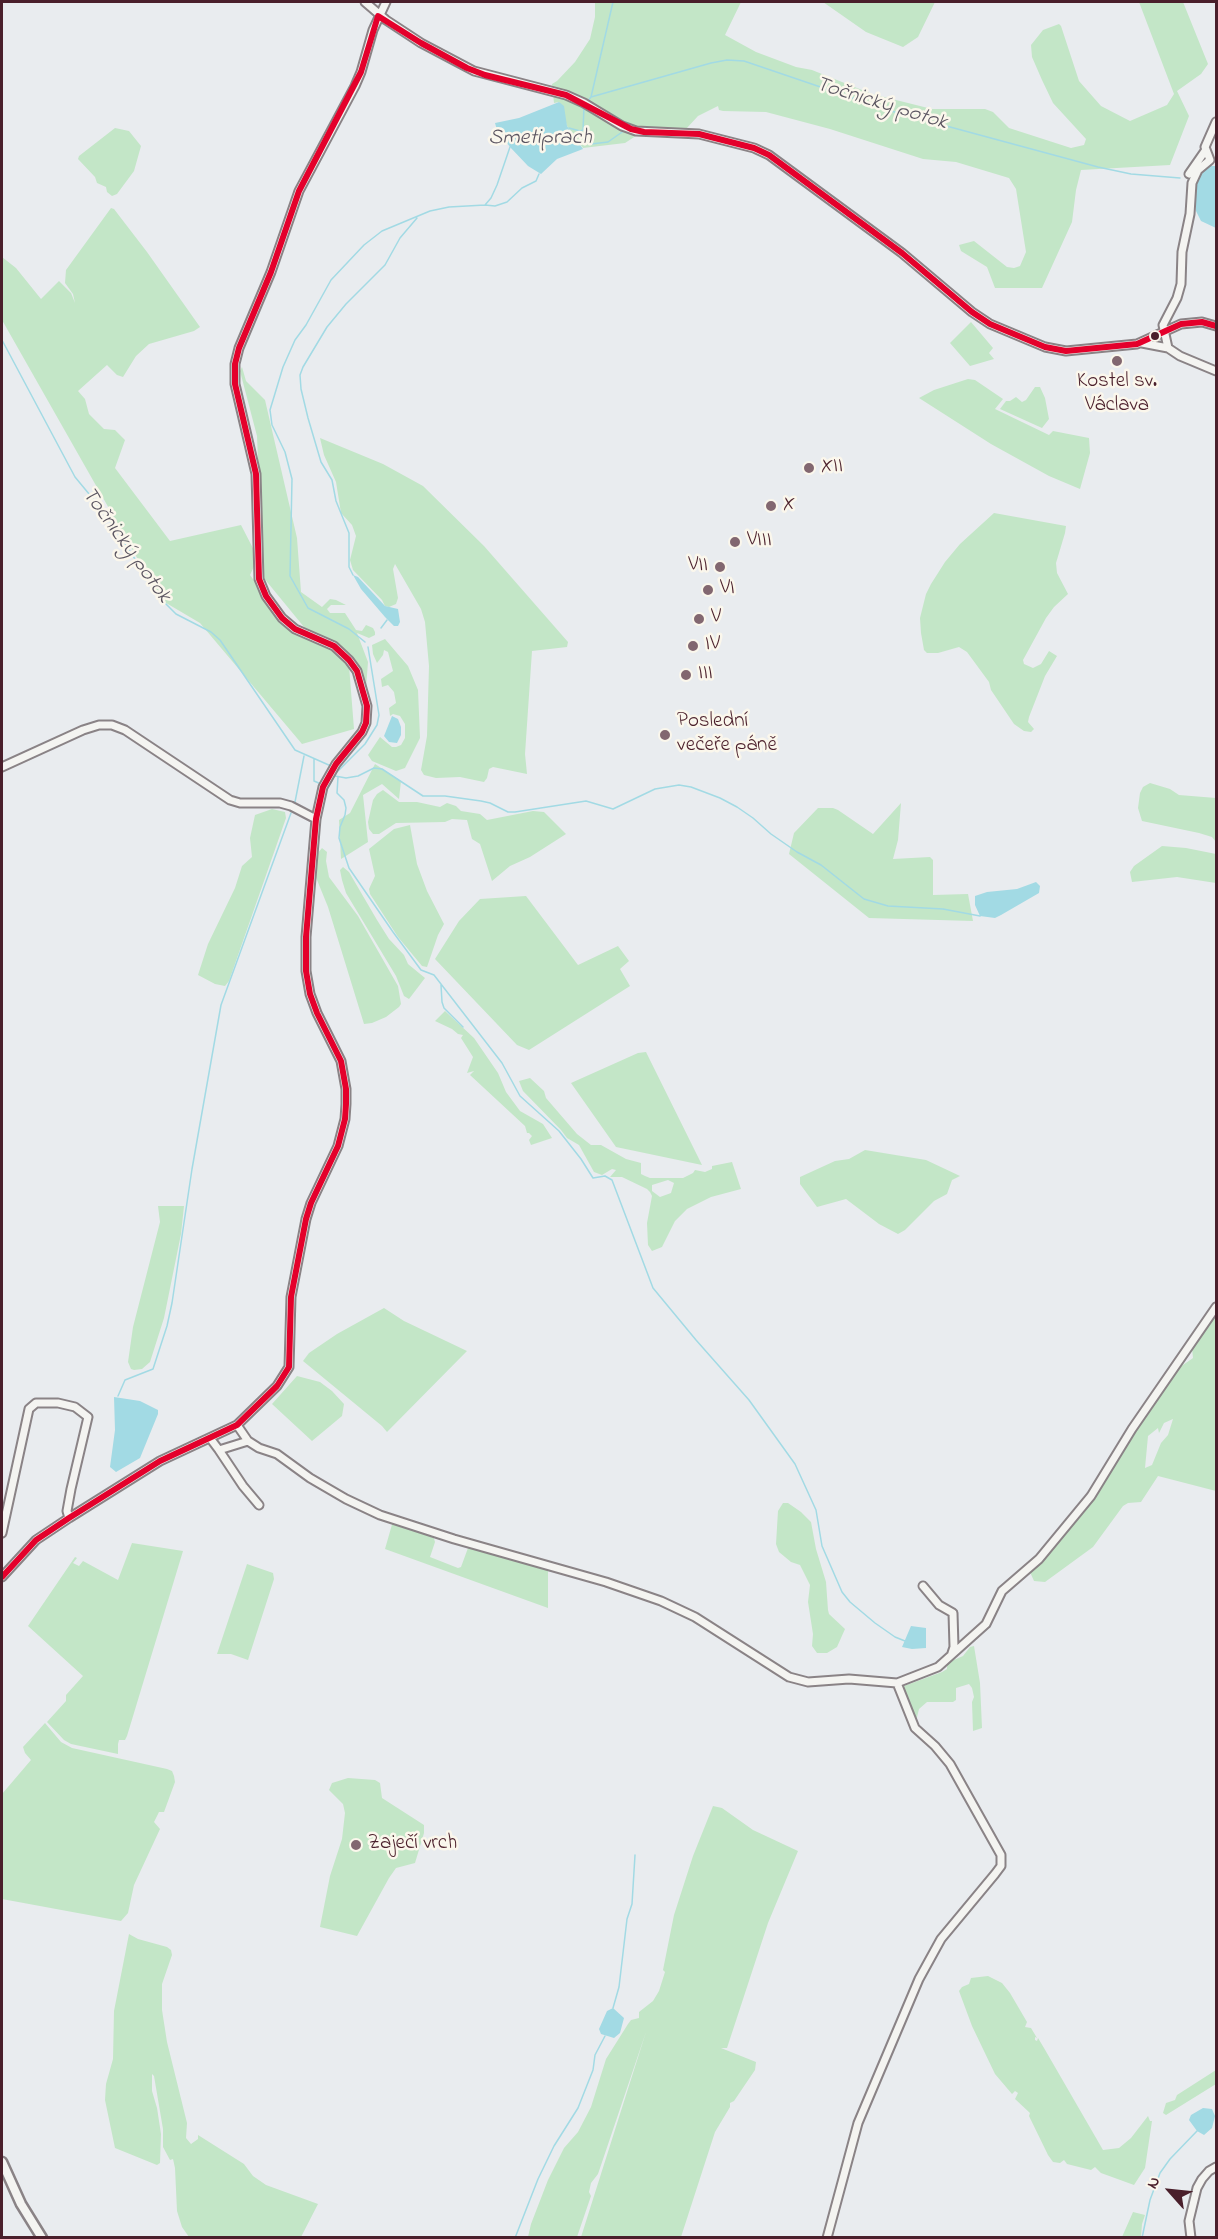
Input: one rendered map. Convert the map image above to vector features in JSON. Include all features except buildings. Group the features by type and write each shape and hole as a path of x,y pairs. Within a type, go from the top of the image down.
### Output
{"main road":[{"path":"2,2162 21,2204 42,2238"}],"street":[{"path":"365,2 378,16 466,68 485,75 566,95 631,129 644,132 699,134 754,148 769,155 902,253 962,306 990,324 1056,350 1142,343 1167,348 1188,360 1216,371"},
{"path":"3,1571 36,1540 160,1461 237,1425 277,1386 287,1372 290,1361 291,1297 306,1220 311,1203 338,1146 345,1119 346,1089 341,1061 316,1013 306,971 306,937 315,819 320,794 331,772 363,732 367,706 357,671 342,652 295,629 282,618 266,596 260,579 256,474 234,384 235,364 239,348 271,272 299,191 358,79 378,16 386,2"},
{"path":"1189,174 1205,151 1206,142 1216,122"},
{"path":"1167,348 1163,325 1177,298 1181,284 1182,252 1190,214 1194,176 1198,170 1213,160 1205,151"},
{"path":"1188,196 1190,214"},
{"path":"1142,343 1175,325 1202,322 1216,326"},
{"path":"2,767 83,730 99,725 112,725 125,730 230,800 280,803 291,806 315,819"},
{"path":"237,1425 248,1441 259,1448 277,1454 310,1478 380,1515 454,1539 606,1582 661,1601 695,1617 789,1677 808,1682 849,1679 897,1683 932,1670 986,1624 992,1608 1009,1583 1039,1559 1091,1496 1132,1429 1216,1307"},
{"path":"2,1533 29,1409 36,1404 65,1405 80,1409 88,1417 67,1510 69,1518"},
{"path":"210,1438 259,1505"},
{"path":"219,1450 248,1441"},
{"path":"922,1586 939,1605 953,1613 954,1647 951,1655"},
{"path":"826,2238 858,2123 920,1978 940,1939 1001,1866 1001,1855 962,1784 935,1746 915,1728 897,1683"},
{"path":"1191,2238 1189,2221 1197,2188 1202,2178 1216,2167"}],"green space":[{"path":"595,2 741,2 725,35 756,52 796,67 812,70 872,94 932,109 985,109 993,112 1009,128 1071,148 1084,145 1086,139 1053,103 1032,57 1031,45 1043,30 1059,24 1061,26 1079,81 1101,106 1130,121 1167,105 1174,94 1139,2 1183,2 1208,64 1201,74 1177,91 1189,116 1170,165 1081,170 1072,222 1042,288 995,288 987,267 961,251 959,245 974,241 1007,267 1020,266 1026,252 1016,189 1009,178 956,162 923,159 830,129 766,112 723,111 719,110 718,106 698,116 686,129 645,130 625,143 583,148 567,126 559,102 554,103 552,84 575,62 590,39 595,17"},
{"path":"823,2 935,2 918,37 903,47 866,32"},
{"path":"115,128 129,131 141,146 134,171 117,194 112,196 107,192 106,187 97,183 95,177 78,159"},
{"path":"111,208 147,252 200,327 194,331 149,344 136,356 123,377 117,375 107,365 78,391 85,399 89,414 104,429 115,430 125,440 115,468 170,541 241,525 258,558 250,575 279,615 348,653 354,729 302,744 200,623 161,600 2,320 2,257 16,268 41,299 59,281 71,293 75,303 73,294 65,283 66,270"},
{"path":"971,322 993,348 989,353 994,359 970,366 950,343"},
{"path":"242,367 246,381 265,400 297,538 301,592 322,607 330,599 346,605 331,605 327,609 330,613 345,613 356,630 362,631 366,625 373,628 375,632 375,635 369,638 357,633 368,662 366,688 351,654 304,627 263,577 257,436 240,371"},
{"path":"968,379 975,380 1003,399 995,409 1049,435 1053,431 1089,438 1090,453 1080,489 1049,476 991,444 919,398 934,390"},
{"path":"1035,387 1040,387 1045,398 1049,419 1042,428 1000,409 1006,401 1016,397 1022,402 1026,400"},
{"path":"320,438 383,464 423,486 484,546 568,642 567,647 532,651 525,754 527,774 493,767 489,769 484,782 460,777 436,778 424,775 421,770 427,736 429,666 425,622 421,609 395,564 393,569 398,598 396,604 389,607 385,606 353,570 350,560 356,536 352,525 341,513 336,482 324,455"},
{"path":"994,513 1066,526 1056,563 1057,573 1068,594 1046,618 1023,660 1024,664 1033,668 1041,664 1049,651 1057,656 1045,676 1029,717 1028,722 1034,729 1031,732 1024,731 1014,724 991,690 989,682 967,652 959,647 938,653 927,653 924,650 921,633 920,618 931,584 960,544"},
{"path":"385,639 408,666 418,690 420,738 405,768 396,771 372,761 368,755 380,737 392,747 401,745 405,738 405,724 400,716 393,714 390,716 389,708 396,703 394,692 388,685 382,687 381,679 393,671 388,652 384,650 377,663 373,654 372,645"},
{"path":"375,764 401,781 399,799 382,784 363,795 368,842 341,859 339,820 350,813"},
{"path":"1150,783 1170,789 1179,795 1216,798 1216,842 1212,837 1199,833 1142,821 1138,808 1140,793 1143,787"},
{"path":"383,790 399,802 417,802 440,807 447,803 456,806 461,811 480,814 487,820 533,811 544,812 566,834 530,857 510,866 492,881 480,844 472,839 467,820 396,823 379,834 373,834 368,822 373,800"},
{"path":"901,803 898,840 893,859 930,857 933,860 933,895 968,894 973,921 869,918 789,854 794,833 818,808 838,810 873,834"},
{"path":"272,809 285,812 286,818 229,981 225,986 215,984 198,975 208,944 235,888 242,866 252,857 250,838 255,815"},
{"path":"410,825 417,864 427,891 444,924 427,967 422,966 398,937 369,889 375,876 369,849 394,829"},
{"path":"1162,846 1216,854 1216,883 1177,877 1132,882 1130,872 1134,866"},
{"path":"322,848 327,852 329,877 358,916 398,986 401,1004 399,1007 386,1017 372,1023 364,1024 328,907 315,875 317,854"},
{"path":"343,867 349,872 389,939 404,955 408,964 425,978 409,999 404,996 396,976 346,893 340,870"},
{"path":"526,896 578,965 618,946 629,961 620,969 630,986 529,1050 517,1045 435,959 459,921 480,899"},
{"path":"445,1011 474,1038 520,1111 543,1124 552,1138 531,1145 529,1140 532,1136 527,1133 525,1126 470,1075 474,1071 467,1073 473,1057 461,1038 463,1035 435,1021"},
{"path":"646,1052 702,1165 616,1147 571,1083 638,1053"},
{"path":"530,1078 544,1091 546,1098 577,1134 591,1145 601,1145 626,1159 641,1163 641,1174 645,1176 683,1178 695,1170 705,1172 712,1169 712,1166 732,1162 741,1189 711,1197 687,1209 675,1221 662,1247 652,1251 648,1245 647,1223 652,1196 650,1192 622,1177 610,1177 616,1170 612,1169 602,1175 594,1172 579,1145 567,1138 523,1091 519,1081","holes":["668,1180 674,1183 671,1193 660,1197 652,1191 652,1185"]},
{"path":"865,1150 926,1160 960,1176 952,1180 947,1194 934,1201 898,1234 879,1224 846,1199 817,1207 800,1184 800,1177 835,1161 849,1159"},
{"path":"158,1206 184,1206 181,1234 164,1318 150,1362 142,1369 134,1370 128,1362 133,1327 160,1222"},
{"path":"1216,1306 1216,1491 1158,1476 1141,1502 1128,1503 1123,1506 1093,1547 1045,1582 1034,1581 1030,1572 1096,1494 1155,1398 1180,1367 1193,1358 1192,1348","holes":["1173,1419 1168,1435 1161,1443 1152,1465 1145,1468 1148,1436 1158,1428 1159,1433 1164,1423"]},
{"path":"384,1308 404,1321 467,1351 387,1432 303,1361 309,1353 337,1334"},
{"path":"297,1376 320,1382 344,1404 342,1416 312,1441 272,1404"},
{"path":"783,1503 788,1503 811,1522 826,1582 829,1614 845,1629 837,1647 827,1653 817,1653 812,1646 813,1634 808,1602 810,1585 800,1565 791,1562 779,1552 776,1544 778,1511"},
{"path":"393,1521 433,1535 435,1542 430,1557 458,1568 461,1567 468,1548 473,1548 548,1568 548,1608 385,1549"},
{"path":"132,1543 183,1551 127,1736 125,1740 119,1740 118,1754 71,1744 47,1722 66,1701 66,1695 83,1676 28,1626 75,1557 77,1558 73,1563 79,1566 83,1561 118,1580"},
{"path":"247,1564 273,1573 274,1579 248,1660 231,1654 217,1654"},
{"path":"974,1646 980,1683 982,1728 973,1731 972,1702 974,1697 969,1684 956,1688 956,1700 953,1702 927,1702 919,1709 916,1721 904,1686 942,1672 947,1669 947,1663 963,1656 970,1647"},
{"path":"45,1723 61,1742 72,1748 167,1769 172,1771 174,1776 175,1782 164,1812 159,1812 154,1822 160,1829 134,1885 128,1913 121,1921 2,1899 2,1794 31,1760 23,1747"},
{"path":"348,1778 375,1780 380,1783 382,1798 424,1825 424,1833 415,1863 396,1868 357,1936 320,1927 330,1876 342,1839 345,1813 343,1804 329,1790 332,1783"},
{"path":"713,1806 722,1808 753,1830 798,1851 768,1923 727,2048 721,2048 756,2062 755,2070 734,2101 730,2103 730,2107 715,2132 681,2237 581,2237 646,2032 598,2174 591,2183 589,2192 591,2196 577,2237 528,2237 548,2180 564,2148 578,2132 591,2107 606,2059 631,2020 639,2018 639,2012 653,2001 659,1991 665,1972 663,1970 674,1915 693,1856"},
{"path":"129,1934 171,1950 172,1955 162,1984 162,2010 167,2042 187,2123 186,2138 191,2144 198,2139 198,2135 244,2164 253,2176 266,2185 318,2204 301,2237 189,2237 182,2227 177,2211 175,2168 173,2159 170,2160 163,2147 163,2129 152,2074 152,2091 161,2134 160,2163 157,2165 115,2148 105,2100 106,2084 113,2059 114,2011"},
{"path":"988,1976 1002,1983 1010,1993 1027,2022 1025,2027 1031,2028 1037,2038 1035,2037 1035,2040 1037,2041 1038,2038 1103,2150 1119,2148 1131,2138 1148,2116 1152,2121 1145,2168 1134,2185 1101,2173 1095,2167 1091,2170 1067,2164 1064,2160 1060,2163 1053,2162 1048,2155 1029,2116 1030,2113 1015,2099 1018,2093 1015,2091 1012,2094 995,2074 972,2026 959,1991 969,1984 971,1978"},
{"path":"1216,2070 1216,2084 1166,2115 1163,2113 1166,2103 1175,2100 1177,2095"},
{"path":"1133,2212 1145,2215 1141,2237 1122,2237"}],"water":[{"name":"Smetiprach","path":"559,102 564,106 567,126 583,149 557,159 541,174 528,166 510,147 497,130 495,123 519,118"},
{"path":"1207,166 1216,166 1216,228 1201,221 1196,211 1196,179 1199,172"},
{"path":"353,575 358,577 385,606 398,609 400,622 398,626 394,626 385,617 361,589"},
{"path":"392,716 398,719 401,727 401,735 397,743 389,742 384,736"},
{"path":"1036,882 1040,886 1039,893 995,918 980,916 975,905 975,896 987,892 1017,889"},
{"path":"114,1397 140,1401 158,1410 140,1458 116,1472 110,1467 115,1430"},
{"path":"911,1626 926,1628 926,1648 902,1647"},
{"path":"613,2008 624,2018 620,2033 614,2038 601,2034 599,2029 607,2011"},
{"path":"1203,2108 1212,2109 1215,2116 1212,2128 1204,2135 1197,2131 1189,2120 1191,2115"}],"waterway":[{"path":"591,97 613,2"},
{"name":"Točnický potok","path":"587,102 591,97 711,63 727,60 744,61 891,111 1098,167 1131,174 1180,178"},
{"name":"Točnický potok","path":"569,128 583,130 584,107"},
{"path":"580,133 580,137 591,144 608,142 625,130"},
{"name":"Točnický potok","path":"365,642 349,629 308,608 290,576 292,479 285,452 272,425 270,410 283,367 295,340 331,280 364,245 382,231 430,211 449,207 485,205 497,185 510,147"},
{"path":"485,205 495,206 507,202 522,188 536,181 539,174"},
{"path":"353,575 349,567 349,533 336,501 332,480 321,462 308,418 300,375 327,327 346,304 385,265 400,238 417,218"},
{"name":"Točnický potok","path":"2,340 75,477 104,512 162,600 176,614 211,632 220,640 295,750 331,766"},
{"path":"381,628 387,620"},
{"name":"Točnický potok","path":"335,769 338,771 365,744 377,725 379,715 368,647"},
{"path":"295,802 304,756"},
{"path":"314,759 314,781 321,784"},
{"path":"335,776 346,778 358,776 374,768 382,769 423,796 445,796 481,801 508,812 586,801 613,809 655,789 679,785 691,787 737,807 797,852 821,865 864,899 888,906 943,909 980,916"},
{"path":"326,788 337,772"},
{"path":"338,777 337,793 344,800 346,808 339,838 349,868 421,970 434,975 502,1063 520,1096 559,1131 593,1178 605,1176 612,1180 653,1288 749,1400 795,1464 816,1510 822,1546 842,1592 850,1602 875,1623 905,1641"},
{"path":"118,1396 125,1380 153,1369 167,1326 221,1005 291,813"},
{"path":"441,985 444,1008 463,1027"},
{"path":"613,2008 619,1987 627,1919 632,1904 635,1855"},
{"path":"515,2238 538,2179 554,2146 578,2108 593,2070 595,2055 605,2036"},
{"path":"1142,2238 1150,2200 1160,2173 1197,2131"}],"transit line":[{"path":"2,1577 36,1540 69,1518 160,1461 237,1425 277,1386 289,1367 291,1297 306,1219 311,1203 338,1146 345,1119 346,1104 341,1061 317,1013 310,994 306,971 306,937 316,819 323,787 336,764 362,732 366,723 367,706 357,671 349,660 334,646 295,629 282,618 266,596 259,579 256,474 235,384 235,364 239,348 271,272 299,191 361,72 378,16 467,68 485,75 566,95 631,129 644,132 699,134 754,148 769,155 902,253 972,312 990,324 1045,347 1066,351 1137,344 1181,324 1202,322 1216,326"}],"place":[{"name":"Kostel sv. Václava","path":"1117,361"},
{"name":"XII","path":"809,468"},
{"name":"X","path":"771,506"},
{"name":"VIII","path":"735,542"},
{"name":"VII","path":"720,567"},
{"name":"VI","path":"708,590"},
{"name":"V","path":"699,619"},
{"name":"IV","path":"693,646"},
{"name":"III","path":"686,675"},
{"name":"Poslední večeře páně","path":"665,735"},
{"name":"Zaječí vrch","path":"356,1845"}]}
